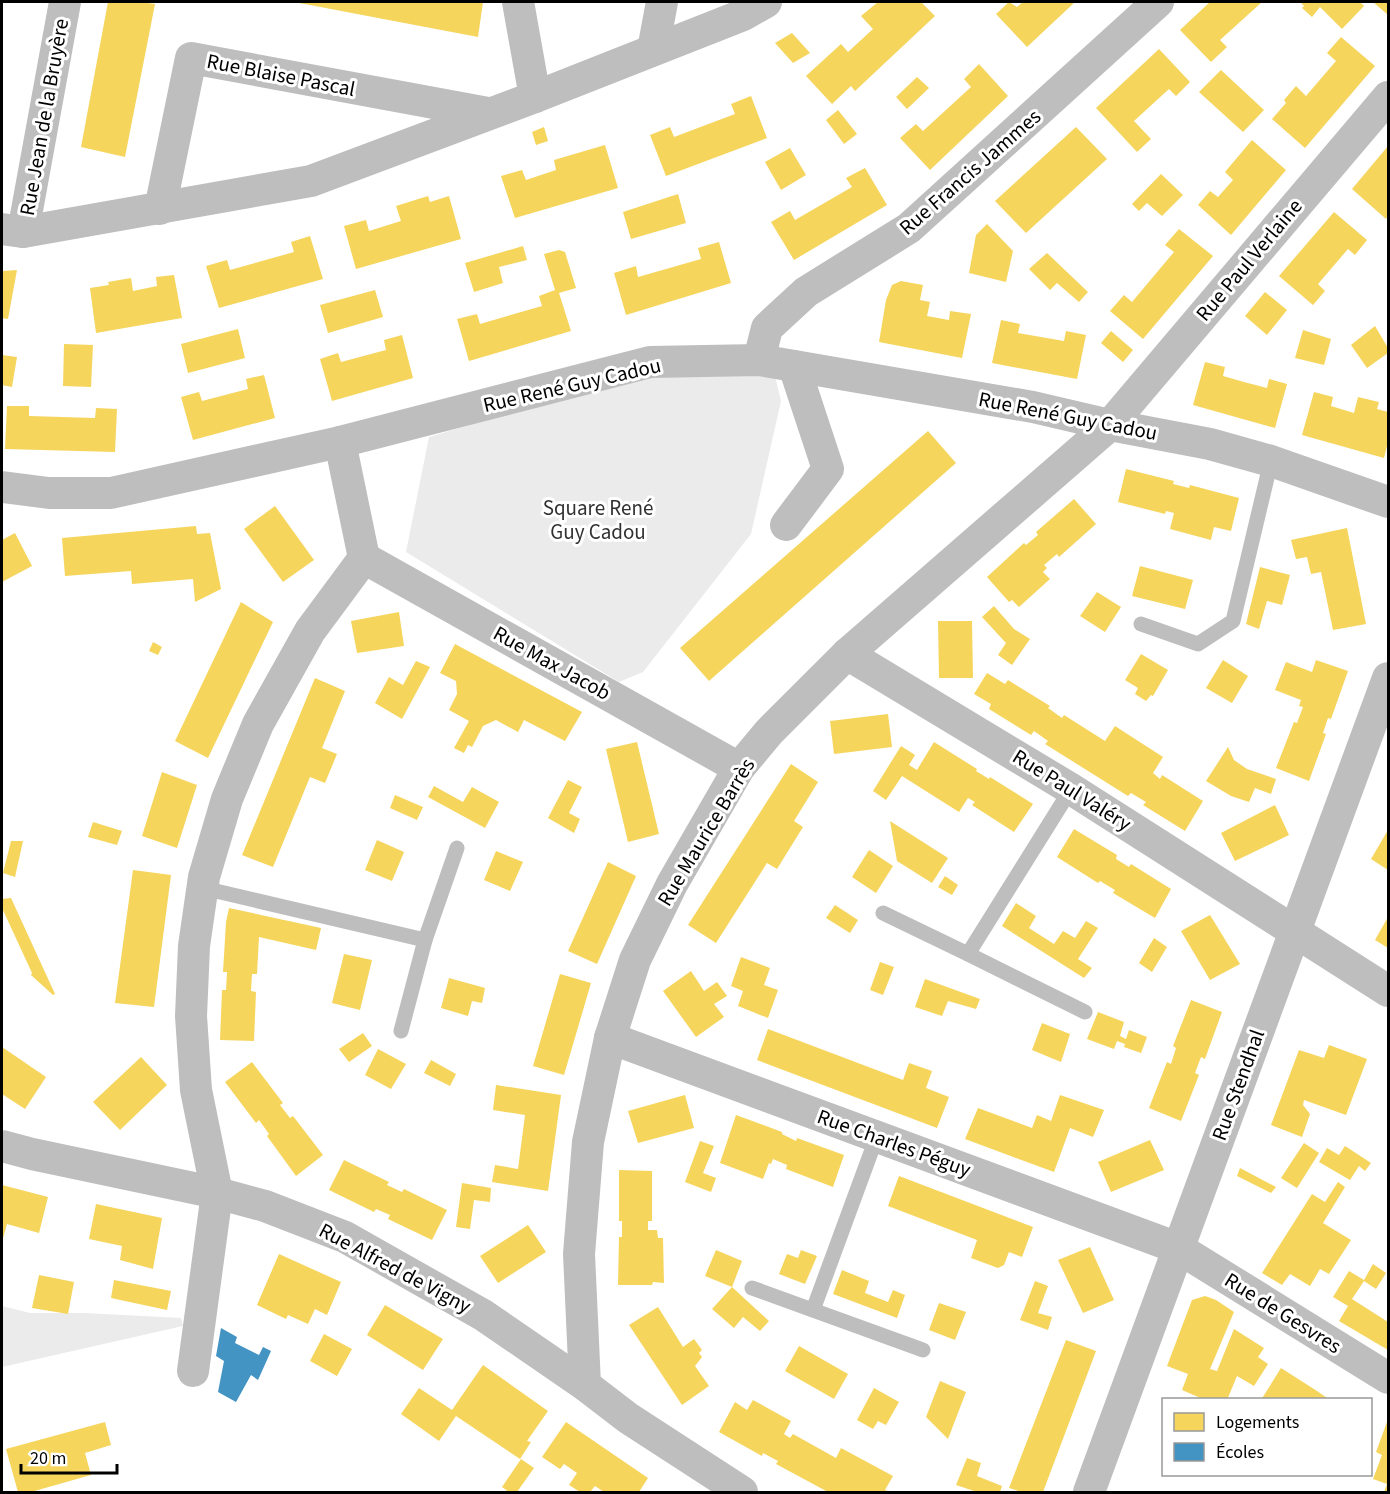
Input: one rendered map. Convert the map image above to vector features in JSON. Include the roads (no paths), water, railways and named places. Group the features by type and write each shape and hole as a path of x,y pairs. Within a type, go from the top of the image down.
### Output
{"street":[{"name":"Rue Jean de la Bruyère","path":"12,231 65,2"},
{"path":"518,2 535,97"},
{"path":"653,50 662,2"},
{"name":"Rue Blaise Pascal","path":"12,231 160,209 311,181 535,97 743,15 766,2"},
{"name":"Rue Francis Jammes","path":"759,360 767,328 806,292 909,228 1158,2"},
{"name":"Rue Blaise Pascal","path":"160,209 191,58 488,113"},
{"name":"Rue Paul Verlaine","path":"1110,425 1389,97"},
{"name":"Rue René Guy Cadou","path":"2,487 49,493 111,494 340,442 650,362 759,360 1033,407 1110,425 1210,444 1270,461 1389,502"},
{"path":"786,525 828,469 794,366"},
{"name":"Rue Maurice Barrès","path":"585,1385 579,1254 588,1142 610,1038 635,960 672,884 739,768 769,732 848,654 1110,425"},
{"path":"193,1371 217,1192 196,1090 191,1016 194,946 204,877 227,799 258,724 310,631 364,558 340,442"},
{"name":"Rue Max Jacob","path":"364,558 739,768"},
{"name":"Rue Paul Valéry","path":"848,654 1071,789 1389,991"},
{"name":"Rue Stendhal","path":"1089,1492 1294,930 1389,678"},
{"name":"Rue Charles Péguy","path":"610,1038 1178,1248"},
{"name":"Rue Alfred de Vigny","path":"2,1146 217,1192 265,1206 345,1237 483,1315 585,1385 628,1418 742,1492"},
{"name":"Rue de Gesvres","path":"1178,1248 1389,1378"}],"lane":[{"path":"1141,624 1198,644 1233,621 1270,461"},
{"path":"968,954 1071,789"},
{"path":"401,1031 425,940 458,848"},
{"path":"203,888 425,940"},
{"path":"882,913 1085,1011"},
{"path":"813,1310 877,1136"},
{"path":"752,1288 924,1350"}],"park label":[{"name":"Square René Guy Cadou","path":"598,520"}]}
